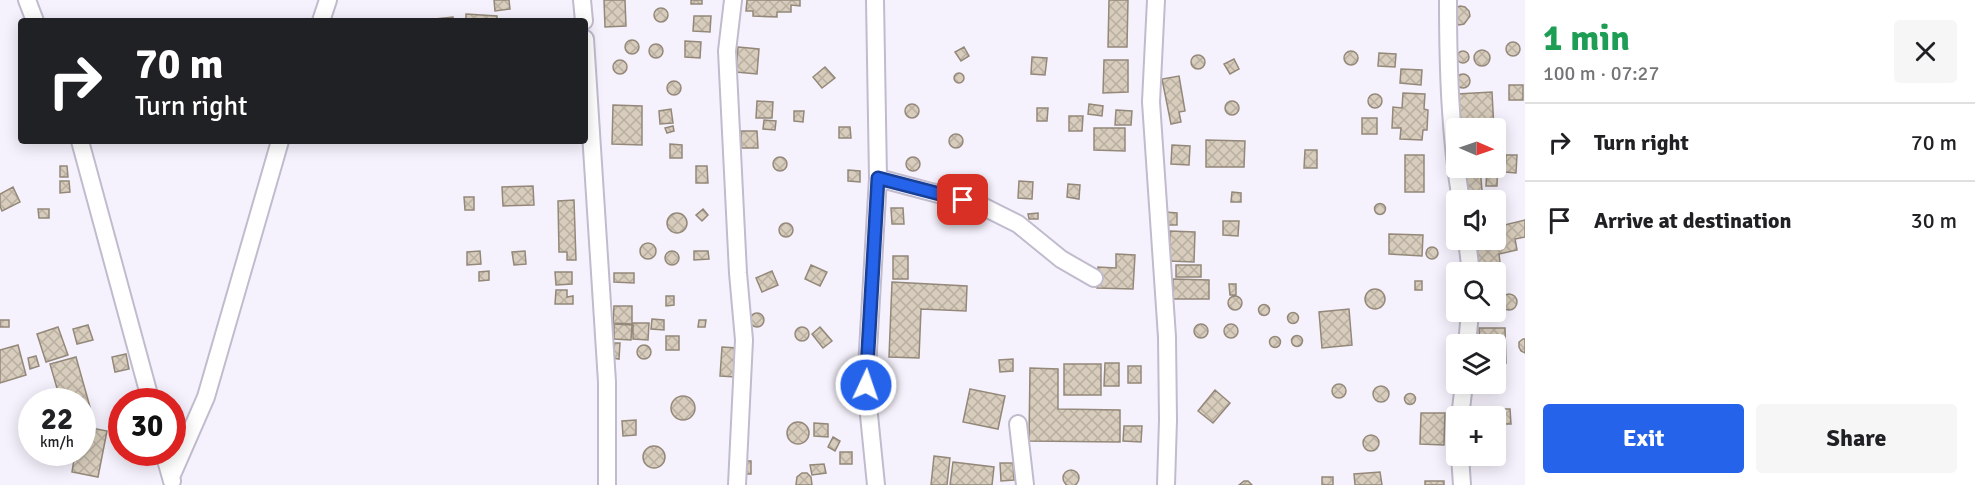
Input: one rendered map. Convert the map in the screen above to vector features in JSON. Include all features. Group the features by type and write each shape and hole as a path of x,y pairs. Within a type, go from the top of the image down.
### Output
{"street":[{"path":"27,0 34,18"},
{"path":"322,18 328,0"},
{"path":"582,0 584,18"},
{"path":"733,0 727,51 738,273 744,340 737,485"},
{"path":"876,0 878,178 866,385 876,485"},
{"path":"1156,0 1151,102 1167,337 1166,485"},
{"path":"1448,0 1449,83 1459,190"},
{"path":"588,81 607,382 607,485"},
{"path":"81,144 147,388"},
{"path":"172,481 206,397 279,144"},
{"path":"878,178 980,205 1018,224 1061,259 1094,278"},
{"path":"1018,424 1025,485"},
{"path":"168,466 172,481"},
{"path":"1461,466 1462,485"}],"building":[{"path":"494,0 509,0 510,9 495,11"},
{"path":"604,0 625,0 626,26 605,27"},
{"path":"691,0 702,0 702,4 691,4"},
{"path":"747,0 800,0 800,6 791,5 791,12 777,12 777,17 753,16 753,11 746,11"},
{"path":"1109,0 1128,0 1127,47 1108,47"},
{"path":"1460,6 1469,11 1470,16 1464,24 1459,25 1454,22 1455,8"},
{"path":"658,8 664,8 668,15 664,22 658,22 654,18 654,12"},
{"path":"466,14 497,16 497,18 466,18"},
{"path":"694,16 711,16 710,32 693,31"},
{"path":"629,40 635,40 639,47 635,54 629,54 625,50 625,44"},
{"path":"685,41 701,42 700,58 685,57"},
{"path":"1513,42 1518,44 1520,49 1518,54 1513,56 1508,54 1506,49 1508,44"},
{"path":"653,44 659,44 663,51 659,58 653,58 649,54 649,48"},
{"path":"738,47 759,49 757,74 736,72"},
{"path":"964,47 969,56 961,61 955,52"},
{"path":"1482,50 1490,58 1482,66 1474,58"},
{"path":"1348,51 1354,51 1358,58 1354,65 1348,65 1344,61 1344,55"},
{"path":"1465,51 1469,57 1465,63 1461,63 1457,55"},
{"path":"1379,53 1396,54 1395,67 1378,66"},
{"path":"1195,55 1201,55 1205,62 1201,69 1195,69 1191,65 1191,59"},
{"path":"1032,57 1047,58 1045,75 1031,74"},
{"path":"1234,59 1239,69 1230,74 1224,64"},
{"path":"620,60 625,62 627,67 625,72 620,74 615,72 613,67 615,62"},
{"path":"1104,60 1128,60 1128,92 1103,93"},
{"path":"825,67 835,78 822,88 813,77"},
{"path":"1401,69 1422,70 1421,85 1400,83"},
{"path":"959,73 963,74 963,82 959,83 955,82 954,78 955,74"},
{"path":"1460,74 1466,74 1470,81 1466,88 1460,88 1456,84 1456,78"},
{"path":"1179,76 1185,111 1179,112 1181,122 1171,124 1162,79"},
{"path":"671,81 677,81 681,88 677,95 671,95 667,91 667,85"},
{"path":"1509,85 1523,85 1523,100 1509,100"},
{"path":"1492,92 1493,118 1458,118 1457,94"},
{"path":"1403,93 1425,94 1424,109 1428,110 1427,130 1423,130 1422,140 1400,139 1401,128 1392,128 1393,107 1402,108"},
{"path":"1372,94 1378,94 1382,101 1378,108 1372,108 1368,104 1368,98"},
{"path":"757,101 773,102 772,118 756,118"},
{"path":"1229,101 1235,101 1239,108 1235,115 1229,115 1225,111 1225,105"},
{"path":"909,104 915,104 919,111 915,118 909,118 905,114 905,108"},
{"path":"1089,104 1103,106 1102,116 1088,114"},
{"path":"613,105 642,106 642,145 612,144"},
{"path":"1037,108 1048,108 1047,121 1037,121"},
{"path":"671,109 673,123 660,124 659,111"},
{"path":"1116,110 1132,111 1131,125 1115,125"},
{"path":"794,111 804,111 803,122 794,121"},
{"path":"1069,116 1083,116 1082,131 1069,131"},
{"path":"1362,118 1377,118 1377,134 1362,134"},
{"path":"764,120 776,121 775,130 763,129"},
{"path":"673,126 674,131 667,133 665,128"},
{"path":"839,127 850,127 851,138 839,138"},
{"path":"1094,128 1125,128 1125,151 1094,150"},
{"path":"741,131 757,131 758,148 741,148"},
{"path":"956,134 961,136 963,141 961,146 956,148 951,146 949,141 951,136"},
{"path":"1206,140 1245,141 1244,167 1206,167"},
{"path":"670,144 682,145 682,158 670,158"},
{"path":"1172,145 1190,146 1189,165 1171,164"},
{"path":"1305,150 1317,150 1317,168 1304,168"},
{"path":"1405,155 1424,155 1424,192 1405,192"},
{"path":"1506,155 1517,155 1516,173 1506,172"},
{"path":"777,157 783,157 787,164 783,171 777,171 773,167 773,161"},
{"path":"910,157 916,157 920,164 916,171 910,171 906,167 906,161"},
{"path":"60,166 67,166 68,177 60,177"},
{"path":"696,166 707,166 708,183 696,183"},
{"path":"848,170 860,171 860,182 848,181"},
{"path":"1462,178 1481,178 1482,190 1463,190"},
{"path":"1486,178 1497,178 1497,186 1486,186"},
{"path":"60,181 69,181 70,192 60,193"},
{"path":"1019,181 1033,182 1032,199 1018,198"},
{"path":"1068,184 1080,185 1079,199 1067,197"},
{"path":"533,186 534,205 503,206 502,187"},
{"path":"13,187 20,202 2,211 0,194"},
{"path":"1232,192 1241,193 1241,202 1231,202"},
{"path":"464,197 474,197 474,210 465,210"},
{"path":"574,200 576,260 567,260 567,252 559,252 558,201"},
{"path":"1380,203 1386,209 1380,215 1374,209"},
{"path":"891,208 903,208 904,224 892,224"},
{"path":"38,209 49,209 49,218 39,218"},
{"path":"703,209 708,215 702,221 696,215"},
{"path":"1165,212 1177,213 1177,225 1165,225"},
{"path":"677,213 684,216 687,223 684,230 677,233 670,230 667,223 670,216"},
{"path":"1038,213 1038,219 1029,219 1028,214"},
{"path":"1525,220 1525,237 1515,239 1517,250 1499,254 1500,262 1475,262 1472,250 1506,250 1506,225"},
{"path":"1223,221 1239,221 1238,236 1223,235"},
{"path":"783,223 789,223 793,230 789,237 783,237 779,233 779,227"},
{"path":"1170,231 1195,232 1194,262 1169,261"},
{"path":"1389,234 1423,235 1422,256 1389,254"},
{"path":"648,243 656,251 648,259 640,251"},
{"path":"1434,247 1437,248 1437,258 1430,259 1427,258 1426,251 1427,248"},
{"path":"480,251 481,264 467,265 467,252"},
{"path":"525,251 526,264 514,265 512,252"},
{"path":"669,251 675,251 679,258 675,265 669,265 665,261 665,255"},
{"path":"694,251 708,251 709,259 694,260"},
{"path":"1116,254 1135,255 1133,289 1097,288 1098,267 1116,268"},
{"path":"893,256 908,256 908,279 893,279"},
{"path":"811,265 827,272 820,286 805,279"},
{"path":"1176,265 1201,265 1201,277 1176,277"},
{"path":"489,271 489,280 479,281 479,272"},
{"path":"772,271 778,285 762,292 756,278"},
{"path":"555,272 572,272 572,284 556,285"},
{"path":"614,273 634,273 634,283 614,282"},
{"path":"1173,279 1209,280 1209,299 1173,299"},
{"path":"1415,281 1422,281 1422,290 1415,290"},
{"path":"892,282 967,286 966,311 921,309 919,358 889,357"},
{"path":"1229,284 1236,284 1236,295 1230,295"},
{"path":"1375,289 1382,292 1385,299 1382,306 1375,309 1368,306 1365,299 1368,292"},
{"path":"556,290 567,290 567,297 573,296 573,304 555,304"},
{"path":"1506,295 1512,295 1516,299 1516,305 1512,309 1506,309"},
{"path":"666,296 674,296 674,305 666,306"},
{"path":"1232,296 1238,296 1242,303 1238,310 1232,310 1228,306 1228,300"},
{"path":"1264,304 1270,310 1264,316 1258,310"},
{"path":"614,306 632,306 632,324 613,323"},
{"path":"1349,309 1352,345 1322,348 1319,312"},
{"path":"1293,312 1299,318 1293,324 1287,318"},
{"path":"754,313 760,313 764,320 760,327 754,327 750,323 750,317"},
{"path":"652,319 664,320 664,330 651,329"},
{"path":"0,320 9,320 9,327 0,327"},
{"path":"699,320 706,320 705,327 698,327"},
{"path":"633,323 649,323 648,340 633,339"},
{"path":"614,324 632,325 631,340 614,339"},
{"path":"1198,324 1204,324 1208,331 1204,338 1198,338 1194,334 1194,328"},
{"path":"1228,324 1234,324 1238,331 1234,338 1228,338 1224,334 1224,328"},
{"path":"88,325 93,340 77,344 73,329"},
{"path":"58,327 68,355 46,362 37,334"},
{"path":"799,327 805,327 809,334 805,341 799,341 795,337 795,331"},
{"path":"820,327 832,341 823,348 812,334"},
{"path":"1479,328 1505,328 1505,334 1479,334"},
{"path":"1297,335 1303,341 1297,347 1291,341"},
{"path":"666,336 679,336 679,350 666,350"},
{"path":"1275,336 1281,342 1275,348 1269,342"},
{"path":"1525,339 1525,353 1519,347 1519,342"},
{"path":"614,343 620,343 619,359 613,358"},
{"path":"18,345 26,375 0,383 0,350"},
{"path":"641,345 647,345 651,352 647,359 641,359 637,355 637,349"},
{"path":"722,347 737,348 736,377 720,376"},
{"path":"126,354 129,369 115,372 112,357"},
{"path":"36,356 39,366 30,369 28,358"},
{"path":"76,357 85,388 57,388 50,364"},
{"path":"1013,359 1013,371 1000,372 999,360"},
{"path":"1105,363 1119,363 1119,386 1104,386"},
{"path":"1064,364 1101,364 1101,395 1064,395"},
{"path":"1128,366 1141,366 1141,383 1128,383"},
{"path":"1030,368 1058,369 1058,409 1120,410 1120,442 1029,441"},
{"path":"1336,384 1342,384 1346,391 1342,398 1336,398 1332,394 1332,388"},
{"path":"1378,386 1384,386 1389,394 1387,400 1378,402 1373,397 1373,391"},
{"path":"970,389 1005,396 998,429 963,422"},
{"path":"1215,390 1230,403 1213,423 1198,411"},
{"path":"1410,393 1416,399 1410,405 1404,399"},
{"path":"683,396 688,397 694,403 694,413 688,419 683,420 678,419 672,413 671,408 672,403 678,397"},
{"path":"1506,409 1510,409 1511,424 1506,424"},
{"path":"1421,413 1445,413 1444,445 1420,444"},
{"path":"636,420 636,435 623,436 622,421"},
{"path":"798,422 806,425 809,433 806,441 798,444 790,441 787,433 790,425"},
{"path":"814,423 828,424 828,437 814,436"},
{"path":"1124,426 1142,426 1141,442 1123,441"},
{"path":"96,429 107,431 98,477 72,472 73,466 96,466"},
{"path":"1371,435 1379,443 1371,451 1363,443"},
{"path":"833,437 840,441 835,451 828,447"},
{"path":"654,446 662,449 665,457 662,465 654,468 646,465 643,457 646,449"},
{"path":"840,452 852,452 852,464 840,464"},
{"path":"934,456 950,458 947,485 931,485"},
{"path":"741,461 751,461 751,474 742,474"},
{"path":"953,462 994,467 992,485 950,485"},
{"path":"1000,463 1013,463 1014,480 1001,481"},
{"path":"824,464 826,473 812,475 810,465"},
{"path":"1071,470 1077,472 1079,478 1077,484 1071,486 1065,484 1063,478 1065,472"},
{"path":"1380,472 1382,485 1355,485 1354,474"},
{"path":"802,473 807,473 811,477 812,485 796,485 797,477"},
{"path":"1322,477 1333,477 1333,485 1322,485"},
{"path":"1248,481 1252,485 1239,485"},
{"path":"1425,481 1444,481 1444,485 1425,485"}],"route":[{"path":"866,385 878,178 963,200"}]}
